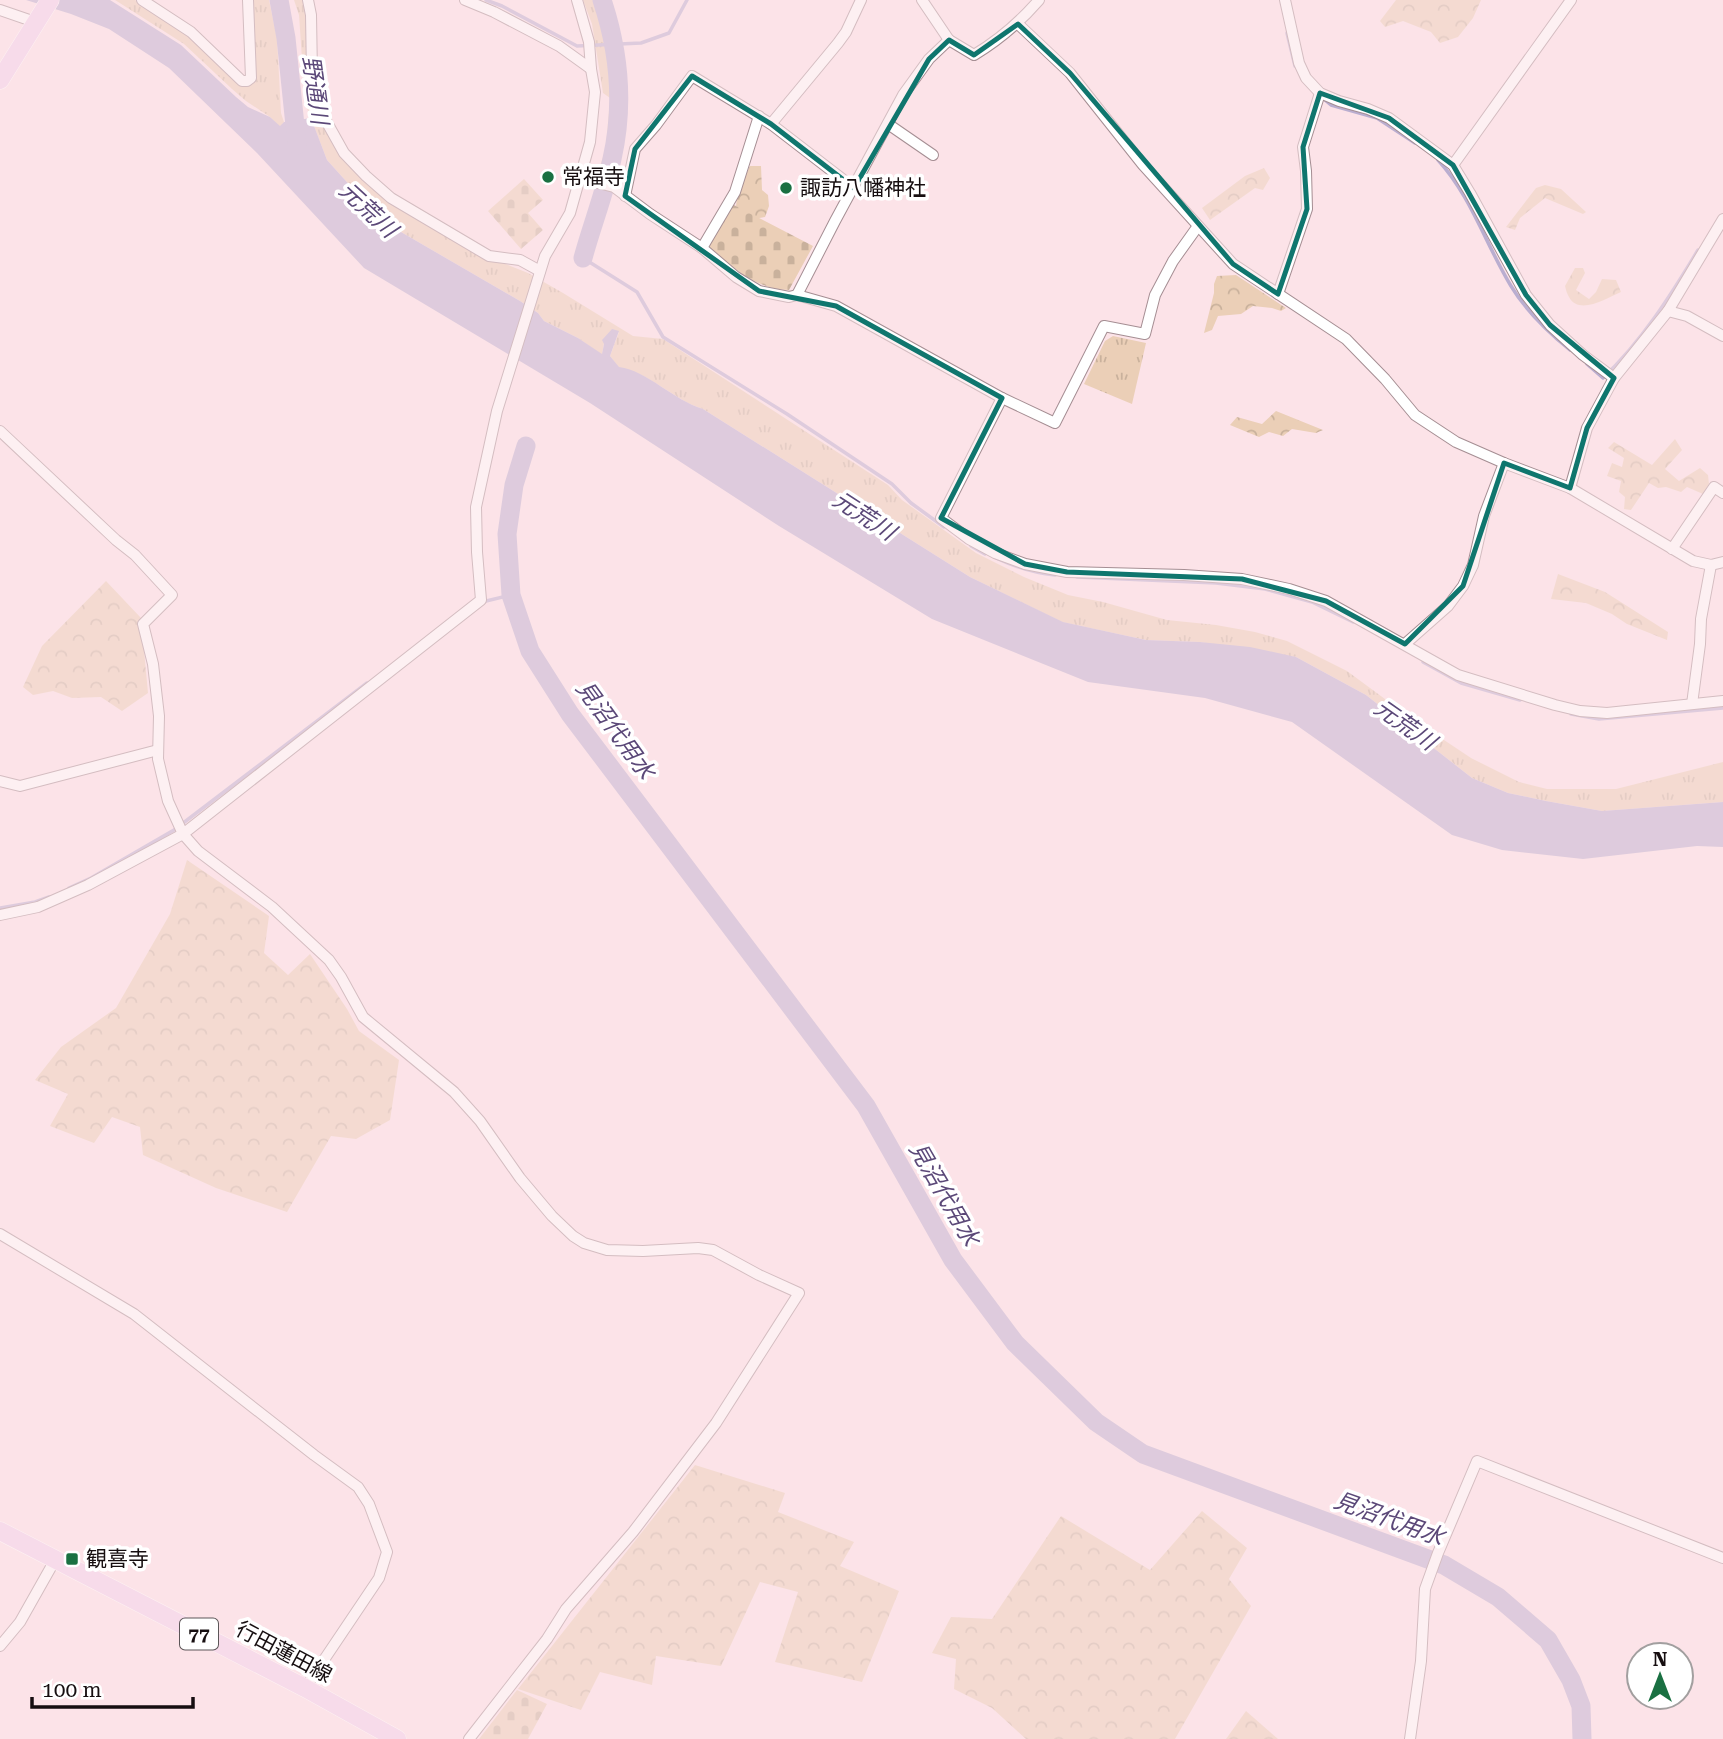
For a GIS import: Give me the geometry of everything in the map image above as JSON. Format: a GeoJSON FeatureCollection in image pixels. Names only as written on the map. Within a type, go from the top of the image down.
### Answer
{"type":"FeatureCollection","features":[{"type":"Feature","properties":{"kind":"main road"},"geometry":{"type":"LineString","coordinates":[[0,80],[51,0]]}},
{"type":"Feature","properties":{"kind":"main road","name":"行田蓮田線"},"geometry":{"type":"LineString","coordinates":[[0,1531],[305,1688],[397,1739]]}},
{"type":"Feature","properties":{"kind":"street"},"geometry":{"type":"LineString","coordinates":[[142,0],[191,32],[242,81],[251,78],[248,0]]}},
{"type":"Feature","properties":{"kind":"street"},"geometry":{"type":"LineString","coordinates":[[308,0],[311,15],[312,74],[320,110],[344,153],[391,198],[489,256],[520,260],[539,274]]}},
{"type":"Feature","properties":{"kind":"street"},"geometry":{"type":"LineString","coordinates":[[465,0],[559,46],[591,69]]}},
{"type":"Feature","properties":{"kind":"street"},"geometry":{"type":"LineString","coordinates":[[0,915],[38,907],[88,885],[183,834],[481,600],[477,507],[497,411],[539,274],[551,244],[570,213],[590,142],[595,92],[589,42],[577,0]]}},
{"type":"Feature","properties":{"kind":"street"},"geometry":{"type":"LineString","coordinates":[[771,124],[838,43],[862,0]]}},
{"type":"Feature","properties":{"kind":"street"},"geometry":{"type":"LineString","coordinates":[[922,0],[949,40],[974,55],[1018,24],[1039,0]]}},
{"type":"Feature","properties":{"kind":"street"},"geometry":{"type":"LineString","coordinates":[[1285,0],[1299,63],[1306,78],[1320,93],[1389,118],[1453,165],[1471,193],[1525,295],[1550,325],[1614,378]]}},
{"type":"Feature","properties":{"kind":"street"},"geometry":{"type":"LineString","coordinates":[[1453,165],[1571,0]]}},
{"type":"Feature","properties":{"kind":"street"},"geometry":{"type":"LineString","coordinates":[[0,10],[36,21]]}},
{"type":"Feature","properties":{"kind":"street"},"geometry":{"type":"LineString","coordinates":[[1018,24],[1070,73],[1143,165],[1233,264],[1346,339],[1415,415],[1456,442],[1570,488],[1693,561],[1711,565],[1723,562]]}},
{"type":"Feature","properties":{"kind":"street"},"geometry":{"type":"LineString","coordinates":[[797,295],[904,95],[929,59],[949,40]]}},
{"type":"Feature","properties":{"kind":"street"},"geometry":{"type":"LineString","coordinates":[[625,196],[635,149],[692,76],[771,124],[854,188]]}},
{"type":"Feature","properties":{"kind":"street"},"geometry":{"type":"LineString","coordinates":[[1278,294],[1307,209],[1303,147],[1320,93]]}},
{"type":"Feature","properties":{"kind":"street"},"geometry":{"type":"LineString","coordinates":[[702,248],[735,192],[759,116]]}},
{"type":"Feature","properties":{"kind":"street"},"geometry":{"type":"LineString","coordinates":[[888,124],[933,155]]}},
{"type":"Feature","properties":{"kind":"street"},"geometry":{"type":"LineString","coordinates":[[579,178],[614,187],[759,291],[789,297],[797,295],[836,306],[1002,398],[1055,423],[1104,326],[1145,334],[1154,295],[1172,261],[1198,226]]}},
{"type":"Feature","properties":{"kind":"street"},"geometry":{"type":"LineString","coordinates":[[1570,488],[1587,428],[1614,378],[1668,310],[1723,219]]}},
{"type":"Feature","properties":{"kind":"street"},"geometry":{"type":"LineString","coordinates":[[1668,310],[1687,316],[1723,336]]}},
{"type":"Feature","properties":{"kind":"street"},"geometry":{"type":"LineString","coordinates":[[1002,398],[941,518],[969,539],[995,553],[1025,564],[1067,572],[1242,579],[1289,589],[1326,601],[1458,675],[1580,711],[1607,713],[1723,701]]}},
{"type":"Feature","properties":{"kind":"street"},"geometry":{"type":"LineString","coordinates":[[0,431],[135,555],[172,595],[143,624],[153,664],[159,716],[158,759],[168,801],[183,834],[198,851],[272,907],[329,960],[363,1017],[454,1092],[480,1121],[520,1178],[573,1236],[584,1243],[607,1250],[713,1250],[799,1293],[716,1423],[633,1532],[566,1609],[547,1639],[469,1739]]}},
{"type":"Feature","properties":{"kind":"street"},"geometry":{"type":"LineString","coordinates":[[1405,644],[1448,606],[1463,586],[1473,565],[1484,516],[1504,463]]}},
{"type":"Feature","properties":{"kind":"street"},"geometry":{"type":"LineString","coordinates":[[1672,549],[1714,487],[1723,494]]}},
{"type":"Feature","properties":{"kind":"street"},"geometry":{"type":"LineString","coordinates":[[1692,704],[1701,619],[1711,565]]}},
{"type":"Feature","properties":{"kind":"street"},"geometry":{"type":"LineString","coordinates":[[0,781],[20,786],[158,750]]}},
{"type":"Feature","properties":{"kind":"street"},"geometry":{"type":"LineString","coordinates":[[0,1234],[134,1314],[359,1487],[369,1504],[387,1552],[379,1578],[305,1688]]}},
{"type":"Feature","properties":{"kind":"street"},"geometry":{"type":"LineString","coordinates":[[1410,1739],[1421,1661],[1425,1589],[1477,1461],[1723,1559]]}},
{"type":"Feature","properties":{"kind":"street"},"geometry":{"type":"LineString","coordinates":[[0,1646],[20,1622],[55,1560]]}},
{"type":"Feature","properties":{"kind":"highlighted area"},"geometry":{"type":"Polygon","coordinates":[[[1018,24],[1070,73],[1233,264],[1278,294],[1307,209],[1303,147],[1320,93],[1389,118],[1453,165],[1526,295],[1550,325],[1614,378],[1587,428],[1570,488],[1504,463],[1463,586],[1405,644],[1326,601],[1242,579],[1067,572],[1025,564],[941,518],[1002,398],[836,306],[759,291],[625,196],[635,149],[692,76],[771,124],[854,188],[929,59],[949,40],[974,55],[1018,24]]]}},
{"type":"Feature","properties":{"kind":"green space"},"geometry":{"type":"Polygon","coordinates":[[[115,0],[135,0],[186,32],[249,82],[251,0],[269,0],[277,38],[281,113],[284,122],[280,127],[232,89],[184,44],[115,0]]]}},
{"type":"Feature","properties":{"kind":"green space"},"geometry":{"type":"Polygon","coordinates":[[[294,0],[304,0],[308,15],[315,109],[387,199],[490,260],[528,273],[633,336],[663,339],[888,485],[902,500],[976,553],[1068,595],[1167,620],[1216,625],[1287,641],[1347,671],[1471,758],[1519,782],[1547,789],[1616,789],[1723,762],[1723,802],[1602,811],[1508,793],[1472,778],[1366,695],[1296,657],[1200,642],[1146,640],[1062,622],[970,577],[703,409],[640,374],[619,368],[610,356],[619,332],[604,343],[602,355],[578,338],[544,321],[538,313],[520,301],[382,221],[327,160],[305,103],[299,15],[294,0]]]}},
{"type":"Feature","properties":{"kind":"green space"},"geometry":{"type":"Polygon","coordinates":[[[583,0],[595,0],[607,36],[612,68],[613,124],[602,178],[597,176],[606,147],[610,98],[603,93],[592,24],[583,0]]]}},
{"type":"Feature","properties":{"kind":"green space"},"geometry":{"type":"Polygon","coordinates":[[[1396,0],[1481,0],[1473,18],[1458,37],[1440,43],[1431,32],[1403,21],[1385,27],[1380,21],[1396,0]]]}},
{"type":"Feature","properties":{"kind":"green space"},"geometry":{"type":"Polygon","coordinates":[[[750,166],[761,166],[762,190],[768,195],[769,206],[765,217],[753,219],[736,206],[738,190],[750,166]]]}},
{"type":"Feature","properties":{"kind":"green space"},"geometry":{"type":"Polygon","coordinates":[[[1264,168],[1270,178],[1263,190],[1255,188],[1210,220],[1202,208],[1245,176],[1264,168]]]}},
{"type":"Feature","properties":{"kind":"green space"},"geometry":{"type":"Polygon","coordinates":[[[524,179],[543,200],[528,213],[543,230],[521,249],[488,211],[524,179]]]}},
{"type":"Feature","properties":{"kind":"green space"},"geometry":{"type":"Polygon","coordinates":[[[1545,185],[1561,189],[1586,212],[1583,214],[1545,198],[1520,218],[1515,230],[1506,227],[1536,188],[1545,185]]]}},
{"type":"Feature","properties":{"kind":"green space"},"geometry":{"type":"Polygon","coordinates":[[[732,204],[813,246],[789,290],[756,282],[709,248],[709,243],[732,204]]]}},
{"type":"Feature","properties":{"kind":"green space"},"geometry":{"type":"Polygon","coordinates":[[[1575,268],[1583,268],[1585,273],[1576,290],[1589,299],[1602,279],[1616,280],[1621,292],[1594,304],[1579,305],[1568,296],[1565,286],[1575,268]]]}},
{"type":"Feature","properties":{"kind":"green space"},"geometry":{"type":"Polygon","coordinates":[[[1236,275],[1286,308],[1281,311],[1253,306],[1241,314],[1218,316],[1212,330],[1204,333],[1217,276],[1236,275]]]}},
{"type":"Feature","properties":{"kind":"green space"},"geometry":{"type":"Polygon","coordinates":[[[1113,336],[1146,343],[1132,404],[1084,384],[1105,341],[1113,336]]]}},
{"type":"Feature","properties":{"kind":"green space"},"geometry":{"type":"Polygon","coordinates":[[[1276,411],[1323,430],[1316,433],[1292,429],[1283,436],[1269,432],[1259,437],[1230,425],[1237,417],[1262,424],[1276,411]]]}},
{"type":"Feature","properties":{"kind":"green space"},"geometry":{"type":"Polygon","coordinates":[[[1675,439],[1682,450],[1665,469],[1679,481],[1700,468],[1708,475],[1709,484],[1703,494],[1687,487],[1681,492],[1666,487],[1658,488],[1649,483],[1631,510],[1624,509],[1625,497],[1619,492],[1621,481],[1607,476],[1612,463],[1622,467],[1624,458],[1608,448],[1614,442],[1652,465],[1675,439]]]}},
{"type":"Feature","properties":{"kind":"green space"},"geometry":{"type":"Polygon","coordinates":[[[1558,574],[1605,592],[1668,632],[1667,640],[1586,603],[1551,599],[1558,574]]]}},
{"type":"Feature","properties":{"kind":"green space"},"geometry":{"type":"Polygon","coordinates":[[[106,581],[141,618],[148,693],[122,711],[101,697],[72,698],[53,691],[33,695],[23,687],[42,646],[106,581]]]}},
{"type":"Feature","properties":{"kind":"green space"},"geometry":{"type":"Polygon","coordinates":[[[187,860],[269,916],[264,953],[288,975],[310,954],[359,1031],[399,1060],[390,1120],[356,1139],[331,1136],[287,1212],[216,1188],[143,1155],[140,1127],[112,1117],[94,1143],[50,1126],[68,1094],[35,1080],[61,1047],[116,1008],[170,914],[187,860]]]}},
{"type":"Feature","properties":{"kind":"green space"},"geometry":{"type":"Polygon","coordinates":[[[695,1465],[785,1493],[778,1512],[854,1542],[840,1566],[899,1591],[862,1682],[775,1662],[798,1592],[760,1582],[721,1666],[656,1656],[652,1685],[600,1672],[581,1710],[518,1689],[695,1465]]]}},
{"type":"Feature","properties":{"kind":"green space"},"geometry":{"type":"Polygon","coordinates":[[[1202,1511],[1247,1548],[1229,1579],[1251,1606],[1175,1739],[1026,1739],[992,1708],[954,1689],[956,1659],[932,1653],[951,1617],[992,1619],[1061,1516],[1150,1570],[1202,1511]]]}},
{"type":"Feature","properties":{"kind":"green space"},"geometry":{"type":"Polygon","coordinates":[[[517,1690],[547,1704],[528,1739],[479,1739],[517,1690]]]}},
{"type":"Feature","properties":{"kind":"green space"},"geometry":{"type":"Polygon","coordinates":[[[1246,1711],[1278,1739],[1226,1739],[1246,1711]]]}},
{"type":"Feature","properties":{"kind":"water","name":"元荒川"},"geometry":{"type":"Polygon","coordinates":[[[26,0],[110,0],[181,45],[248,107],[270,117],[280,126],[284,122],[311,118],[327,160],[382,221],[520,301],[538,313],[544,321],[602,354],[602,340],[612,329],[619,331],[610,356],[619,367],[640,374],[703,409],[970,577],[1063,622],[1146,640],[1250,647],[1296,657],[1366,695],[1472,778],[1508,793],[1602,811],[1723,802],[1723,847],[1697,846],[1583,859],[1502,850],[1452,835],[1292,722],[1205,698],[1088,682],[932,619],[779,526],[590,403],[364,268],[257,153],[169,68],[109,29],[26,0]]]}},
{"type":"Feature","properties":{"kind":"waterway","name":"野通川"},"geometry":{"type":"LineString","coordinates":[[279,0],[286,38],[297,145]]}},
{"type":"Feature","properties":{"kind":"waterway"},"geometry":{"type":"LineString","coordinates":[[486,0],[577,46],[641,43],[669,33],[687,0]]}},
{"type":"Feature","properties":{"kind":"waterway","name":"見沼代用水"},"geometry":{"type":"LineString","coordinates":[[583,258],[609,171],[618,119],[616,59],[602,0]]}},
{"type":"Feature","properties":{"kind":"waterway"},"geometry":{"type":"LineString","coordinates":[[1287,33],[1295,66]]}},
{"type":"Feature","properties":{"kind":"waterway"},"geometry":{"type":"LineString","coordinates":[[1325,100],[1331,105],[1377,118],[1415,143]]}},
{"type":"Feature","properties":{"kind":"waterway"},"geometry":{"type":"LineString","coordinates":[[1438,160],[1460,189],[1523,304],[1570,350]]}},
{"type":"Feature","properties":{"kind":"waterway"},"geometry":{"type":"LineString","coordinates":[[1587,364],[1603,378],[1617,364],[1655,317],[1698,250]]}},
{"type":"Feature","properties":{"kind":"waterway"},"geometry":{"type":"LineString","coordinates":[[583,258],[637,292],[663,337],[787,414],[892,484],[911,503],[944,527]]}},
{"type":"Feature","properties":{"kind":"waterway","name":"見沼代用水"},"geometry":{"type":"LineString","coordinates":[[526,446],[514,485],[507,534],[511,595],[530,651],[570,714],[866,1106]]}},
{"type":"Feature","properties":{"kind":"waterway","name":"見沼代用水"},"geometry":{"type":"LineString","coordinates":[[526,446],[514,485],[507,534],[511,595],[530,651],[570,714],[866,1106],[953,1260],[1015,1343],[1096,1422],[1143,1454],[1444,1565],[1498,1597],[1548,1640],[1571,1680],[1581,1706],[1582,1739]]}},
{"type":"Feature","properties":{"kind":"waterway"},"geometry":{"type":"LineString","coordinates":[[971,546],[985,554]]}},
{"type":"Feature","properties":{"kind":"waterway"},"geometry":{"type":"LineString","coordinates":[[996,558],[1025,569],[1055,575]]}},
{"type":"Feature","properties":{"kind":"waterway"},"geometry":{"type":"LineString","coordinates":[[1077,577],[1216,583],[1265,589],[1312,602],[1353,622]]}},
{"type":"Feature","properties":{"kind":"waterway"},"geometry":{"type":"LineString","coordinates":[[482,602],[511,595]]}},
{"type":"Feature","properties":{"kind":"waterway"},"geometry":{"type":"LineString","coordinates":[[1423,662],[1461,683],[1520,700]]}},
{"type":"Feature","properties":{"kind":"waterway"},"geometry":{"type":"LineString","coordinates":[[69,888],[174,830],[367,683]]}},
{"type":"Feature","properties":{"kind":"waterway"},"geometry":{"type":"LineString","coordinates":[[1571,714],[1599,719],[1723,708]]}},
{"type":"Feature","properties":{"kind":"waterway"},"geometry":{"type":"LineString","coordinates":[[0,908],[49,897]]}},
{"type":"Feature","properties":{"kind":"place","name":"常福寺"},"geometry":{"type":"Point","coordinates":[548,177]}},
{"type":"Feature","properties":{"kind":"place","name":"諏訪八幡神社"},"geometry":{"type":"Point","coordinates":[786,188]}},
{"type":"Feature","properties":{"kind":"place","name":"観喜寺"},"geometry":{"type":"Point","coordinates":[72,1559]}}]}
